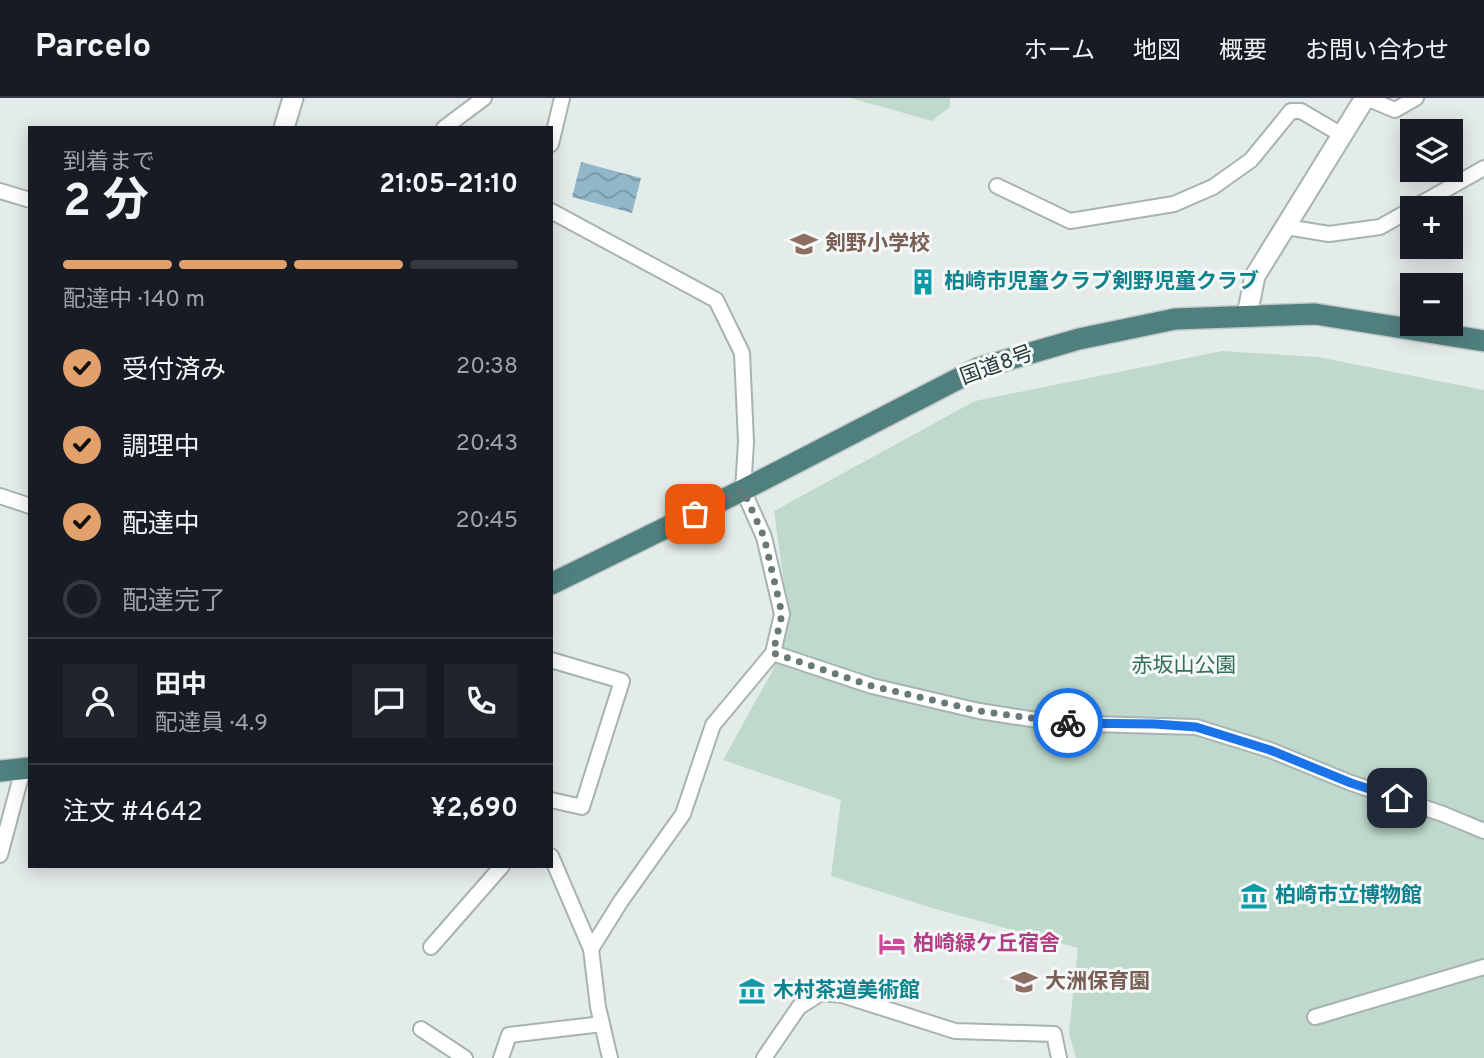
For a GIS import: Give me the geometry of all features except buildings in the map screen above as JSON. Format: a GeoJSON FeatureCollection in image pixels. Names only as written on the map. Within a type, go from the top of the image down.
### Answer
{"type":"FeatureCollection","features":[{"type":"Feature","properties":{"kind":"highway","name":"国道8号"},"geometry":{"type":"LineString","coordinates":[[553,583],[743,490],[979,368],[1079,339],[1175,319],[1315,314],[1484,341]]}},
{"type":"Feature","properties":{"kind":"highway"},"geometry":{"type":"LineString","coordinates":[[0,771],[26,769]]}},
{"type":"Feature","properties":{"kind":"street"},"geometry":{"type":"LineString","coordinates":[[285,126],[293,98]]}},
{"type":"Feature","properties":{"kind":"street"},"geometry":{"type":"LineString","coordinates":[[447,126],[484,98]]}},
{"type":"Feature","properties":{"kind":"street"},"geometry":{"type":"LineString","coordinates":[[553,136],[562,98]]}},
{"type":"Feature","properties":{"kind":"street"},"geometry":{"type":"LineString","coordinates":[[1247,315],[1255,276],[1365,98],[1395,110],[1416,98]]}},
{"type":"Feature","properties":{"kind":"street"},"geometry":{"type":"LineString","coordinates":[[997,186],[1070,222],[1174,204],[1213,187],[1251,160],[1291,111],[1301,111],[1342,135]]}},
{"type":"Feature","properties":{"kind":"street"},"geometry":{"type":"LineString","coordinates":[[1434,196],[1484,168]]}},
{"type":"Feature","properties":{"kind":"street"},"geometry":{"type":"LineString","coordinates":[[0,191],[28,199]]}},
{"type":"Feature","properties":{"kind":"street"},"geometry":{"type":"LineString","coordinates":[[553,212],[716,300],[741,353],[746,442],[743,490],[764,537],[782,614],[773,653],[713,725],[683,814],[591,948]]}},
{"type":"Feature","properties":{"kind":"street"},"geometry":{"type":"LineString","coordinates":[[1286,227],[1329,234],[1380,226],[1400,215]]}},
{"type":"Feature","properties":{"kind":"street"},"geometry":{"type":"LineString","coordinates":[[0,496],[28,505]]}},
{"type":"Feature","properties":{"kind":"street"},"geometry":{"type":"LineString","coordinates":[[773,653],[872,686],[979,711],[1056,723],[1196,727],[1270,750],[1351,783],[1484,831]]}},
{"type":"Feature","properties":{"kind":"street"},"geometry":{"type":"LineString","coordinates":[[553,661],[622,681],[582,807],[553,800]]}},
{"type":"Feature","properties":{"kind":"street"},"geometry":{"type":"LineString","coordinates":[[0,855],[26,769]]}},
{"type":"Feature","properties":{"kind":"street"},"geometry":{"type":"LineString","coordinates":[[553,861],[591,948],[610,1058]]}},
{"type":"Feature","properties":{"kind":"street"},"geometry":{"type":"LineString","coordinates":[[431,947],[500,868]]}},
{"type":"Feature","properties":{"kind":"street"},"geometry":{"type":"LineString","coordinates":[[1315,1017],[1484,967]]}},
{"type":"Feature","properties":{"kind":"street"},"geometry":{"type":"LineString","coordinates":[[764,1058],[799,1007],[821,993],[842,995],[955,1031],[1054,1034],[1059,1058]]}},
{"type":"Feature","properties":{"kind":"street"},"geometry":{"type":"LineString","coordinates":[[501,1058],[509,1035],[602,1024]]}},
{"type":"Feature","properties":{"kind":"street"},"geometry":{"type":"LineString","coordinates":[[421,1029],[465,1058]]}},
{"type":"Feature","properties":{"kind":"green space"},"geometry":{"type":"Polygon","coordinates":[[[851,98],[950,98],[950,107],[932,121],[851,98]]]}},
{"type":"Feature","properties":{"kind":"green space","name":"赤坂山公園"},"geometry":{"type":"Polygon","coordinates":[[[1222,351],[1318,357],[1484,390],[1484,1058],[1076,1058],[1069,1033],[1078,948],[932,908],[831,876],[841,800],[723,760],[774,668],[788,613],[774,511],[975,401],[1222,351]]]}},
{"type":"Feature","properties":{"kind":"water"},"geometry":{"type":"Polygon","coordinates":[[[581,162],[641,178],[632,213],[572,197],[581,162]]]}},
{"type":"Feature","properties":{"kind":"way so far"},"geometry":{"type":"LineString","coordinates":[[695,514],[743,490],[764,537],[782,614],[773,653],[872,686],[979,711],[1068,723]]}},
{"type":"Feature","properties":{"kind":"place","name":"剣野小学校"},"geometry":{"type":"Point","coordinates":[804,244]}},
{"type":"Feature","properties":{"kind":"place","name":"柏崎市児童クラブ剣野児童クラブ"},"geometry":{"type":"Point","coordinates":[923,282]}},
{"type":"Feature","properties":{"kind":"place","name":"柏崎市立博物館"},"geometry":{"type":"Point","coordinates":[1254,896]}},
{"type":"Feature","properties":{"kind":"place","name":"柏崎緑ケ丘宿舎"},"geometry":{"type":"Point","coordinates":[892,944]}},
{"type":"Feature","properties":{"kind":"place","name":"大洲保育園"},"geometry":{"type":"Point","coordinates":[1024,982]}},
{"type":"Feature","properties":{"kind":"place","name":"木村茶道美術館"},"geometry":{"type":"Point","coordinates":[752,991]}},
{"type":"Feature","properties":{"kind":"route"},"geometry":{"type":"LineString","coordinates":[[1068,723],[1196,727],[1270,750],[1351,783],[1397,798]]}}]}
